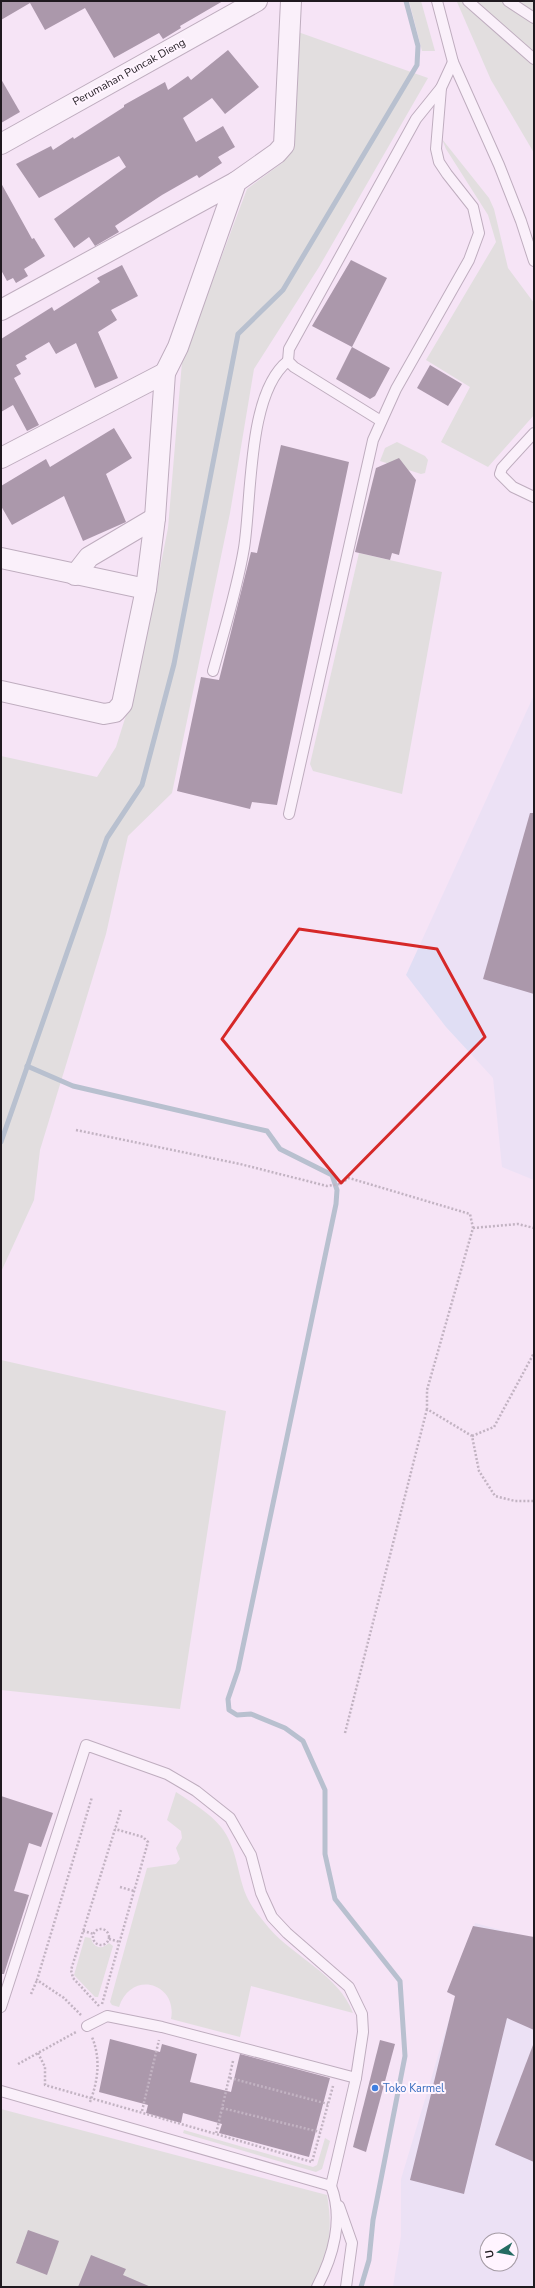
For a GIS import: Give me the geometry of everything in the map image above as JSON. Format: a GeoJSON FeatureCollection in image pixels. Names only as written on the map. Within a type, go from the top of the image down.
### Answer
{"type":"FeatureCollection","features":[{"type":"Feature","properties":{"kind":"street","name":"Perumahan Puncak Dieng"},"geometry":{"type":"LineString","coordinates":[[1,144],[257,1]]}},
{"type":"Feature","properties":{"kind":"street"},"geometry":{"type":"LineString","coordinates":[[1,310],[236,182],[277,154],[284,145],[291,1]]}},
{"type":"Feature","properties":{"kind":"street"},"geometry":{"type":"LineString","coordinates":[[1,691],[104,714],[115,712],[122,704],[146,589],[155,518],[165,373],[178,347],[236,182]]}},
{"type":"Feature","properties":{"kind":"street"},"geometry":{"type":"LineString","coordinates":[[1,458],[165,373]]}},
{"type":"Feature","properties":{"kind":"street"},"geometry":{"type":"LineString","coordinates":[[75,575],[89,557],[155,518]]}},
{"type":"Feature","properties":{"kind":"street"},"geometry":{"type":"LineString","coordinates":[[1,558],[146,589]]}},
{"type":"Feature","properties":{"kind":"lane"},"geometry":{"type":"LineString","coordinates":[[437,1],[453,62],[499,165],[521,221],[534,261]]}},
{"type":"Feature","properties":{"kind":"lane"},"geometry":{"type":"LineString","coordinates":[[468,1],[534,59]]}},
{"type":"Feature","properties":{"kind":"lane"},"geometry":{"type":"LineString","coordinates":[[508,1],[534,18]]}},
{"type":"Feature","properties":{"kind":"lane"},"geometry":{"type":"LineString","coordinates":[[213,672],[244,548],[260,415],[267,389],[275,373],[288,361],[289,349],[293,340],[412,126],[441,88],[453,62]]}},
{"type":"Feature","properties":{"kind":"lane"},"geometry":{"type":"LineString","coordinates":[[289,814],[373,440],[396,389],[469,260],[478,233],[473,207],[439,162],[436,149],[441,88]]}},
{"type":"Feature","properties":{"kind":"lane"},"geometry":{"type":"LineString","coordinates":[[288,361],[294,367],[381,421]]}},
{"type":"Feature","properties":{"kind":"lane"},"geometry":{"type":"LineString","coordinates":[[534,433],[502,468],[500,474],[513,487],[534,498]]}},
{"type":"Feature","properties":{"kind":"lane"},"geometry":{"type":"LineString","coordinates":[[1,2007],[86,1745],[167,1774],[196,1791],[230,1818],[251,1855],[261,1893],[272,1917],[287,1933],[349,1987],[362,2014],[363,2032],[356,2078],[331,2186],[352,2243],[346,2287]]}},
{"type":"Feature","properties":{"kind":"lane"},"geometry":{"type":"LineString","coordinates":[[87,2026],[107,2016],[162,2027],[356,2078]]}},
{"type":"Feature","properties":{"kind":"lane"},"geometry":{"type":"LineString","coordinates":[[1,2091],[331,2186]]}},
{"type":"Feature","properties":{"kind":"lane"},"geometry":{"type":"LineString","coordinates":[[317,2287],[329,2265],[336,2218],[336,2198]]}},
{"type":"Feature","properties":{"kind":"path"},"geometry":{"type":"LineString","coordinates":[[76,1130],[240,1164],[327,1186],[340,1184],[349,1178],[470,1214],[473,1228],[427,1390],[427,1409],[345,1733]]}},
{"type":"Feature","properties":{"kind":"path"},"geometry":{"type":"LineString","coordinates":[[473,1228],[518,1224],[534,1228]]}},
{"type":"Feature","properties":{"kind":"path"},"geometry":{"type":"LineString","coordinates":[[472,1436],[494,1428],[534,1352]]}},
{"type":"Feature","properties":{"kind":"path"},"geometry":{"type":"LineString","coordinates":[[427,1409],[472,1436],[479,1471],[495,1496],[515,1501],[534,1501]]}},
{"type":"Feature","properties":{"kind":"path"},"geometry":{"type":"LineString","coordinates":[[31,1994],[37,1980],[92,1797]]}},
{"type":"Feature","properties":{"kind":"path"},"geometry":{"type":"LineString","coordinates":[[115,1829],[143,1837],[148,1842],[101,2008],[73,1978],[71,1970],[83,1931],[115,1829],[121,1810]]}},
{"type":"Feature","properties":{"kind":"path"},"geometry":{"type":"LineString","coordinates":[[120,1887],[134,1891]]}},
{"type":"Feature","properties":{"kind":"path"},"geometry":{"type":"LineString","coordinates":[[94,1934],[97,1930],[104,1929],[108,1932],[109,1939]]}},
{"type":"Feature","properties":{"kind":"path"},"geometry":{"type":"LineString","coordinates":[[83,1931],[94,1934]]}},
{"type":"Feature","properties":{"kind":"path"},"geometry":{"type":"LineString","coordinates":[[94,1934],[95,1941],[99,1944],[104,1944],[109,1939]]}},
{"type":"Feature","properties":{"kind":"path"},"geometry":{"type":"LineString","coordinates":[[109,1939],[120,1942]]}},
{"type":"Feature","properties":{"kind":"path"},"geometry":{"type":"LineString","coordinates":[[37,1980],[54,1990],[74,2006],[87,2026],[98,2057],[97,2078],[92,2097],[85,2114]]}},
{"type":"Feature","properties":{"kind":"path"},"geometry":{"type":"LineString","coordinates":[[142,2111],[162,2027]]}},
{"type":"Feature","properties":{"kind":"path"},"geometry":{"type":"LineString","coordinates":[[18,2064],[76,2032]]}},
{"type":"Feature","properties":{"kind":"path"},"geometry":{"type":"LineString","coordinates":[[38,2053],[45,2067],[45,2085],[142,2111],[144,2114],[312,2162],[336,2073]]}},
{"type":"Feature","properties":{"kind":"path"},"geometry":{"type":"LineString","coordinates":[[216,2134],[234,2061]]}},
{"type":"Feature","properties":{"kind":"path"},"geometry":{"type":"LineString","coordinates":[[230,2078],[328,2104]]}},
{"type":"Feature","properties":{"kind":"path"},"geometry":{"type":"LineString","coordinates":[[222,2108],[320,2132]]}},
{"type":"Feature","properties":{"kind":"highlighted area"},"geometry":{"type":"Polygon","coordinates":[[[299,929],[437,949],[485,1037],[341,1183],[222,1039],[299,929]]]}},
{"type":"Feature","properties":{"kind":"shaded area"},"geometry":{"type":"Polygon","coordinates":[[[534,695],[534,1180],[502,1167],[493,1078],[446,1027],[406,975],[534,695]]]}},
{"type":"Feature","properties":{"kind":"shaded area"},"geometry":{"type":"Polygon","coordinates":[[[475,1923],[534,1939],[534,2287],[393,2287],[401,2236],[401,2179],[453,2006],[475,1923]]]}},
{"type":"Feature","properties":{"kind":"green space"},"geometry":{"type":"Polygon","coordinates":[[[409,1],[421,1],[435,51],[422,51],[409,1]]]}},
{"type":"Feature","properties":{"kind":"green space"},"geometry":{"type":"Polygon","coordinates":[[[534,1],[534,153],[491,80],[457,2],[534,1]]]}},
{"type":"Feature","properties":{"kind":"green space"},"geometry":{"type":"Polygon","coordinates":[[[298,32],[428,78],[319,267],[254,369],[230,513],[172,793],[128,836],[106,934],[40,1150],[34,1200],[1,1272],[1,756],[97,777],[116,747],[139,674],[168,528],[182,362],[247,189],[282,163],[291,148],[298,32]]]}},
{"type":"Feature","properties":{"kind":"green space"},"geometry":{"type":"Polygon","coordinates":[[[442,139],[489,198],[494,209],[508,268],[534,303],[534,415],[488,467],[441,442],[470,387],[426,360],[496,242],[488,215],[446,149],[442,139]]]}},
{"type":"Feature","properties":{"kind":"green space"},"geometry":{"type":"Polygon","coordinates":[[[397,442],[425,456],[428,460],[425,473],[421,474],[380,461],[385,448],[397,442]]]}},
{"type":"Feature","properties":{"kind":"green space"},"geometry":{"type":"Polygon","coordinates":[[[359,553],[442,572],[402,794],[313,771],[310,764],[359,553]]]}},
{"type":"Feature","properties":{"kind":"green space"},"geometry":{"type":"Polygon","coordinates":[[[1,1360],[226,1411],[180,1709],[1,1690],[1,1360]]]}},
{"type":"Feature","properties":{"kind":"green space"},"geometry":{"type":"Polygon","coordinates":[[[176,1792],[206,1812],[217,1822],[226,1835],[234,1852],[243,1887],[253,1908],[280,1939],[327,1977],[338,1988],[353,2013],[251,1986],[240,2037],[171,2019],[171,2007],[168,1997],[161,1989],[152,1985],[143,1985],[133,1988],[125,1995],[119,2007],[112,2005],[110,2002],[147,1868],[176,1864],[180,1859],[176,1848],[182,1838],[181,1831],[167,1820],[176,1792]]]}},
{"type":"Feature","properties":{"kind":"green space"},"geometry":{"type":"Polygon","coordinates":[[[85,1937],[91,1938],[94,1944],[98,1947],[104,1947],[109,1943],[113,1946],[98,1997],[95,1997],[74,1975],[85,1937]]]}},
{"type":"Feature","properties":{"kind":"green space"},"geometry":{"type":"Polygon","coordinates":[[[1,2109],[327,2195],[330,2231],[326,2255],[317,2277],[311,2287],[1,2287],[1,2109]]]}},
{"type":"Feature","properties":{"kind":"green space"},"geometry":{"type":"Polygon","coordinates":[[[184,2130],[313,2167],[317,2165],[325,2138],[330,2141],[322,2169],[316,2172],[186,2134],[183,2133],[184,2130]]]}},
{"type":"Feature","properties":{"kind":"building"},"geometry":{"type":"Polygon","coordinates":[[[1,1],[223,1],[180,26],[181,28],[163,39],[159,33],[114,58],[85,8],[45,30],[30,3],[1,20],[1,1]]]}},
{"type":"Feature","properties":{"kind":"building"},"geometry":{"type":"Polygon","coordinates":[[[228,50],[259,87],[225,114],[212,98],[183,118],[196,142],[223,126],[235,147],[218,157],[222,163],[199,178],[197,175],[162,195],[115,226],[119,232],[95,246],[89,237],[74,248],[54,219],[126,167],[119,156],[39,198],[16,164],[51,146],[53,150],[73,137],[74,139],[124,107],[124,105],[165,82],[168,90],[188,76],[191,80],[228,50]]]}},
{"type":"Feature","properties":{"kind":"building"},"geometry":{"type":"Polygon","coordinates":[[[1,79],[20,112],[1,123],[1,79]]]}},
{"type":"Feature","properties":{"kind":"building"},"geometry":{"type":"Polygon","coordinates":[[[1,183],[32,239],[34,238],[45,256],[24,269],[28,276],[16,283],[13,278],[7,281],[1,270],[1,183]]]}},
{"type":"Feature","properties":{"kind":"building"},"geometry":{"type":"Polygon","coordinates":[[[351,260],[387,278],[352,347],[312,326],[351,260]]]}},
{"type":"Feature","properties":{"kind":"building"},"geometry":{"type":"Polygon","coordinates":[[[122,265],[138,296],[111,310],[117,320],[98,332],[118,378],[95,388],[76,343],[56,354],[49,342],[25,356],[27,359],[16,365],[21,374],[14,378],[39,425],[27,431],[13,405],[1,412],[1,339],[52,307],[54,311],[100,282],[97,278],[122,265]]]}},
{"type":"Feature","properties":{"kind":"building"},"geometry":{"type":"Polygon","coordinates":[[[352,347],[390,368],[375,396],[370,399],[336,379],[352,347]]]}},
{"type":"Feature","properties":{"kind":"building"},"geometry":{"type":"Polygon","coordinates":[[[430,365],[462,384],[448,406],[417,388],[430,365]]]}},
{"type":"Feature","properties":{"kind":"building"},"geometry":{"type":"Polygon","coordinates":[[[114,428],[132,458],[106,474],[126,522],[83,541],[64,496],[12,525],[1,506],[1,486],[46,459],[50,467],[114,428]]]}},
{"type":"Feature","properties":{"kind":"building"},"geometry":{"type":"Polygon","coordinates":[[[281,445],[349,462],[277,805],[252,802],[250,809],[177,791],[201,677],[219,680],[251,552],[257,553],[281,445]]]}},
{"type":"Feature","properties":{"kind":"building"},"geometry":{"type":"Polygon","coordinates":[[[399,458],[416,480],[399,555],[392,553],[390,560],[355,552],[376,468],[399,458]]]}},
{"type":"Feature","properties":{"kind":"building"},"geometry":{"type":"Polygon","coordinates":[[[530,813],[534,813],[534,994],[483,979],[530,813]]]}},
{"type":"Feature","properties":{"kind":"building"},"geometry":{"type":"Polygon","coordinates":[[[1,1796],[53,1813],[41,1847],[29,1843],[14,1891],[29,1895],[4,1974],[1,1974],[1,1796]]]}},
{"type":"Feature","properties":{"kind":"building"},"geometry":{"type":"Polygon","coordinates":[[[473,1926],[534,1937],[534,2030],[507,2018],[464,2194],[410,2180],[455,1996],[447,1992],[473,1926]]]}},
{"type":"Feature","properties":{"kind":"building"},"geometry":{"type":"Polygon","coordinates":[[[110,2039],[160,2052],[162,2044],[197,2054],[190,2082],[231,2092],[240,2054],[330,2078],[309,2157],[219,2133],[222,2124],[183,2113],[181,2123],[146,2113],[148,2105],[99,2092],[110,2039]]]}},
{"type":"Feature","properties":{"kind":"building"},"geometry":{"type":"Polygon","coordinates":[[[380,2040],[395,2044],[366,2152],[353,2147],[380,2040]]]}},
{"type":"Feature","properties":{"kind":"building"},"geometry":{"type":"Polygon","coordinates":[[[534,2045],[534,2162],[495,2145],[534,2045]]]}},
{"type":"Feature","properties":{"kind":"building"},"geometry":{"type":"Polygon","coordinates":[[[28,2230],[59,2241],[47,2275],[16,2263],[28,2230]]]}},
{"type":"Feature","properties":{"kind":"building"},"geometry":{"type":"Polygon","coordinates":[[[91,2255],[126,2269],[123,2275],[151,2287],[78,2287],[91,2255]]]}},
{"type":"Feature","properties":{"kind":"waterway"},"geometry":{"type":"LineString","coordinates":[[1,1142],[107,838],[142,785],[174,664],[238,334],[283,290],[417,65],[418,46],[406,1]]}},
{"type":"Feature","properties":{"kind":"waterway"},"geometry":{"type":"LineString","coordinates":[[27,1066],[73,1086],[267,1131],[280,1149],[332,1175],[337,1190],[336,1204],[238,1670],[228,1699],[229,1710],[237,1715],[251,1714],[285,1728],[303,1741],[325,1790],[325,1854],[335,1899],[400,1981],[405,2056],[373,2220],[369,2260],[361,2287]]}},
{"type":"Feature","properties":{"kind":"place","name":"Toko Karmel"},"geometry":{"type":"Point","coordinates":[375,2088]}}]}
